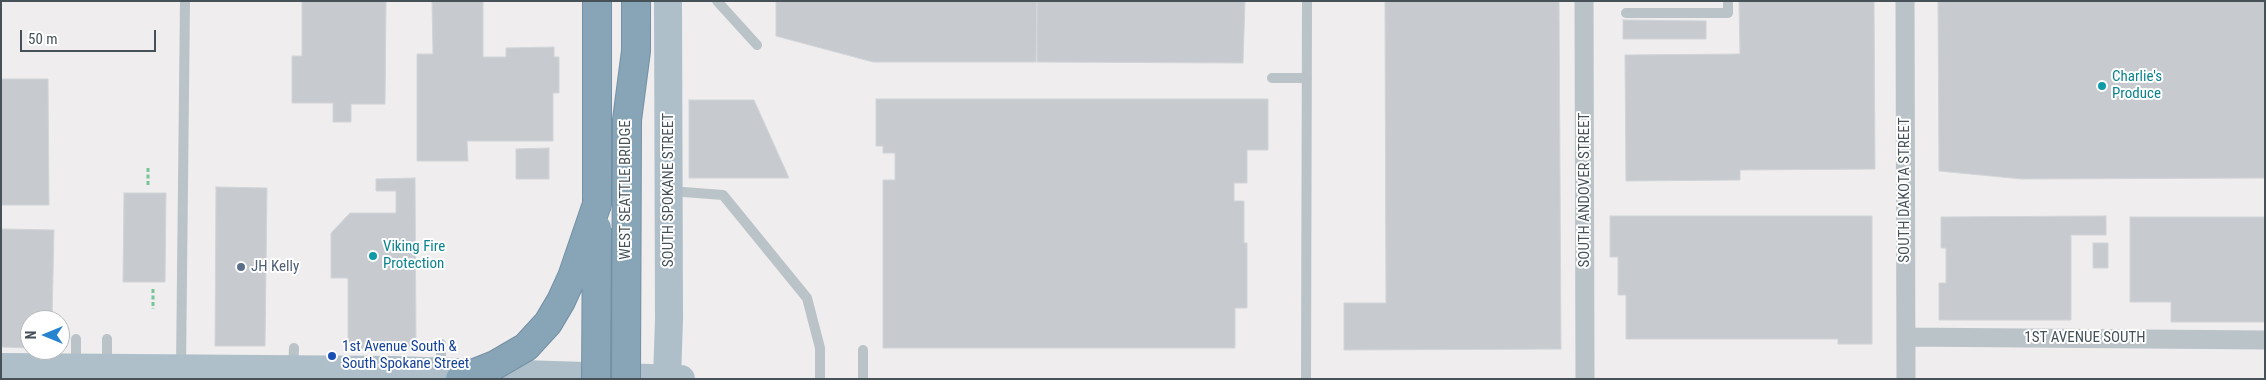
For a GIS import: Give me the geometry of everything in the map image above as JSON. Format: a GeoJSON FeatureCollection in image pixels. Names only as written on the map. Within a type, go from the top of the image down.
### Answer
{"type":"FeatureCollection","features":[{"type":"Feature","properties":{"kind":"highway","name":"WEST SEATTLE BRIDGE"},"geometry":{"type":"LineString","coordinates":[[587,378],[597,204],[597,1]]}},
{"type":"Feature","properties":{"kind":"highway","name":"WEST SEATTLE BRIDGE"},"geometry":{"type":"LineString","coordinates":[[621,1],[621,50],[627,120],[626,379]]}},
{"type":"Feature","properties":{"kind":"highway"},"geometry":{"type":"LineString","coordinates":[[627,120],[636,51],[636,1]]}},
{"type":"Feature","properties":{"kind":"highway"},"geometry":{"type":"LineString","coordinates":[[451,375],[495,365],[526,347],[548,322],[561,301],[572,277],[597,204]]}},
{"type":"Feature","properties":{"kind":"main road"},"geometry":{"type":"LineString","coordinates":[[585,1],[587,378]]}},
{"type":"Feature","properties":{"kind":"main road","name":"SOUTH SPOKANE STREET"},"geometry":{"type":"LineString","coordinates":[[667,379],[670,319],[668,1]]}},
{"type":"Feature","properties":{"kind":"main road"},"geometry":{"type":"LineString","coordinates":[[1,367],[181,368],[294,358],[451,375],[681,379]]}},
{"type":"Feature","properties":{"kind":"street","name":"SOUTH ANDOVER STREET"},"geometry":{"type":"LineString","coordinates":[[1584,1],[1585,379]]}},
{"type":"Feature","properties":{"kind":"street","name":"SOUTH DAKOTA STREET"},"geometry":{"type":"LineString","coordinates":[[1905,1],[1906,379]]}},
{"type":"Feature","properties":{"kind":"street","name":"1ST AVENUE SOUTH"},"geometry":{"type":"LineString","coordinates":[[1906,337],[2265,340]]}},
{"type":"Feature","properties":{"kind":"lane"},"geometry":{"type":"LineString","coordinates":[[181,368],[185,1]]}},
{"type":"Feature","properties":{"kind":"lane"},"geometry":{"type":"LineString","coordinates":[[717,1],[757,45]]}},
{"type":"Feature","properties":{"kind":"lane"},"geometry":{"type":"LineString","coordinates":[[1306,379],[1307,1]]}},
{"type":"Feature","properties":{"kind":"lane"},"geometry":{"type":"LineString","coordinates":[[1626,13],[1728,13],[1728,1]]}},
{"type":"Feature","properties":{"kind":"lane"},"geometry":{"type":"LineString","coordinates":[[1272,78],[1307,78]]}},
{"type":"Feature","properties":{"kind":"lane"},"geometry":{"type":"LineString","coordinates":[[668,191],[723,195],[808,298],[820,348],[820,379]]}},
{"type":"Feature","properties":{"kind":"lane"},"geometry":{"type":"LineString","coordinates":[[76,339],[76,368]]}},
{"type":"Feature","properties":{"kind":"lane"},"geometry":{"type":"LineString","coordinates":[[107,339],[107,368]]}},
{"type":"Feature","properties":{"kind":"lane"},"geometry":{"type":"LineString","coordinates":[[441,344],[451,375]]}},
{"type":"Feature","properties":{"kind":"lane"},"geometry":{"type":"LineString","coordinates":[[863,350],[863,379]]}},
{"type":"Feature","properties":{"kind":"path"},"geometry":{"type":"LineString","coordinates":[[148,168],[148,186]]}},
{"type":"Feature","properties":{"kind":"path"},"geometry":{"type":"LineString","coordinates":[[153,289],[153,309]]}},
{"type":"Feature","properties":{"kind":"building"},"geometry":{"type":"Polygon","coordinates":[[[302,1],[386,1],[385,104],[351,104],[351,122],[333,122],[333,103],[292,103],[292,56],[302,56],[302,1]]]}},
{"type":"Feature","properties":{"kind":"building"},"geometry":{"type":"Polygon","coordinates":[[[432,1],[483,1],[483,57],[506,57],[506,48],[554,47],[554,57],[559,57],[559,93],[553,93],[553,141],[467,141],[468,161],[417,161],[417,54],[433,54],[432,1]]]}},
{"type":"Feature","properties":{"kind":"building"},"geometry":{"type":"Polygon","coordinates":[[[776,1],[1037,1],[1036,62],[873,62],[776,36],[776,1]]]}},
{"type":"Feature","properties":{"kind":"building"},"geometry":{"type":"Polygon","coordinates":[[[1037,1],[1245,1],[1243,63],[1037,62],[1037,1]]]}},
{"type":"Feature","properties":{"kind":"building"},"geometry":{"type":"Polygon","coordinates":[[[1385,1],[1559,1],[1561,349],[1344,350],[1344,303],[1386,303],[1385,1]]]}},
{"type":"Feature","properties":{"kind":"building"},"geometry":{"type":"Polygon","coordinates":[[[1739,1],[1874,1],[1875,169],[1740,170],[1740,180],[1626,181],[1625,55],[1740,54],[1739,1]]]}},
{"type":"Feature","properties":{"kind":"building","name":"Charlie's Produce"},"geometry":{"type":"Polygon","coordinates":[[[1938,1],[2265,1],[2265,178],[2022,179],[1939,171],[1938,1]]]}},
{"type":"Feature","properties":{"kind":"building"},"geometry":{"type":"Polygon","coordinates":[[[1623,20],[1706,21],[1706,39],[1623,39],[1623,20]]]}},
{"type":"Feature","properties":{"kind":"building"},"geometry":{"type":"Polygon","coordinates":[[[1,79],[48,79],[49,205],[1,205],[1,79]]]}},
{"type":"Feature","properties":{"kind":"building"},"geometry":{"type":"Polygon","coordinates":[[[876,99],[1268,99],[1268,150],[1247,150],[1247,183],[1234,183],[1234,201],[1244,201],[1244,243],[1247,243],[1247,308],[1235,308],[1235,348],[883,348],[883,180],[895,180],[895,153],[883,153],[883,146],[876,146],[876,99]]]}},
{"type":"Feature","properties":{"kind":"building"},"geometry":{"type":"Polygon","coordinates":[[[689,100],[754,100],[789,178],[689,178],[689,100]]]}},
{"type":"Feature","properties":{"kind":"building"},"geometry":{"type":"Polygon","coordinates":[[[549,148],[549,179],[516,179],[516,149],[549,148]]]}},
{"type":"Feature","properties":{"kind":"building","name":"Viking Fire Protection"},"geometry":{"type":"Polygon","coordinates":[[[415,178],[416,349],[348,349],[348,278],[331,278],[331,233],[350,213],[396,213],[396,191],[376,191],[376,179],[415,178]]]}},
{"type":"Feature","properties":{"kind":"building","name":"JH Kelly"},"geometry":{"type":"Polygon","coordinates":[[[216,187],[267,188],[265,346],[215,346],[216,187]]]}},
{"type":"Feature","properties":{"kind":"building"},"geometry":{"type":"Polygon","coordinates":[[[124,193],[166,193],[165,282],[123,282],[124,193]]]}},
{"type":"Feature","properties":{"kind":"building"},"geometry":{"type":"Polygon","coordinates":[[[1610,216],[1872,216],[1872,344],[1838,344],[1838,339],[1626,339],[1626,295],[1618,295],[1618,257],[1610,257],[1610,216]]]}},
{"type":"Feature","properties":{"kind":"building"},"geometry":{"type":"Polygon","coordinates":[[[2106,216],[2106,235],[2071,235],[2071,320],[1939,320],[1939,283],[1946,283],[1946,248],[1941,248],[1941,217],[2106,216]]]}},
{"type":"Feature","properties":{"kind":"building"},"geometry":{"type":"Polygon","coordinates":[[[2130,217],[2265,217],[2265,322],[2171,322],[2171,302],[2130,302],[2130,217]]]}},
{"type":"Feature","properties":{"kind":"building"},"geometry":{"type":"Polygon","coordinates":[[[1,229],[54,230],[52,310],[20,310],[20,348],[1,347],[1,229]]]}},
{"type":"Feature","properties":{"kind":"building"},"geometry":{"type":"Polygon","coordinates":[[[2093,243],[2108,243],[2108,268],[2093,268],[2093,243]]]}},
{"type":"Feature","properties":{"kind":"place","name":"Charlie's Produce"},"geometry":{"type":"Point","coordinates":[2102,86]}},
{"type":"Feature","properties":{"kind":"place","name":"Viking Fire Protection"},"geometry":{"type":"Point","coordinates":[373,256]}},
{"type":"Feature","properties":{"kind":"place","name":"JH Kelly"},"geometry":{"type":"Point","coordinates":[241,267]}},
{"type":"Feature","properties":{"kind":"place","name":"1st Avenue South & South Spokane Street"},"geometry":{"type":"Point","coordinates":[332,356]}}]}
